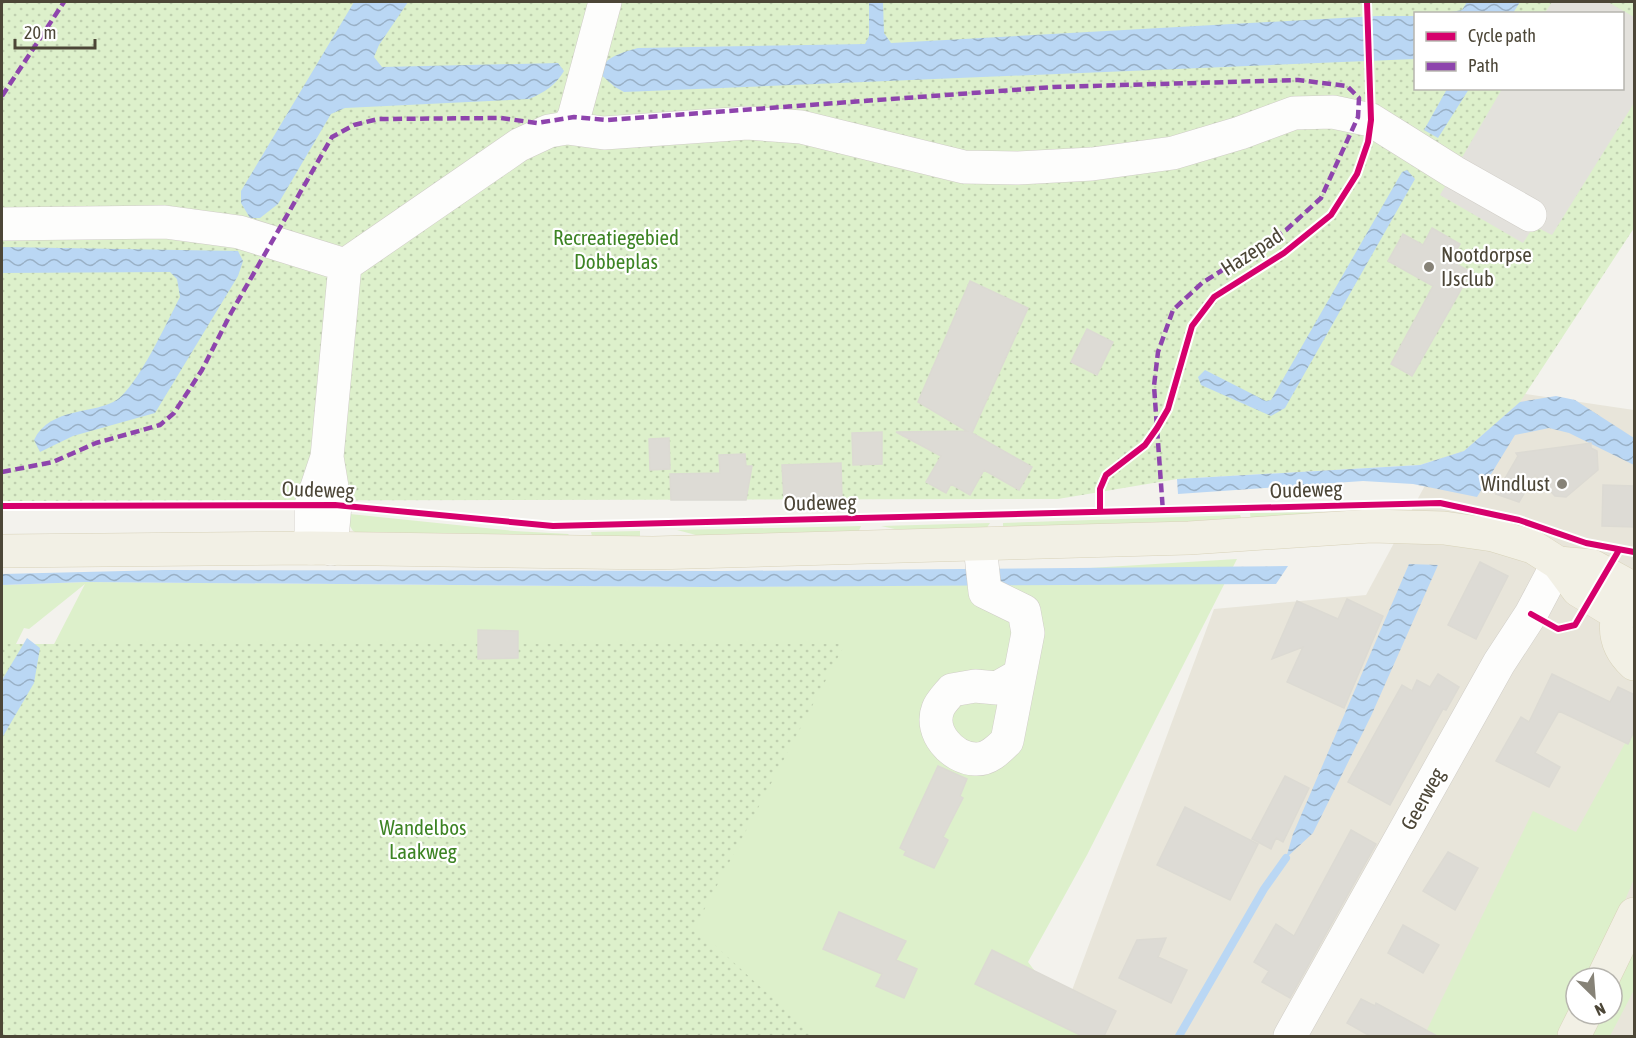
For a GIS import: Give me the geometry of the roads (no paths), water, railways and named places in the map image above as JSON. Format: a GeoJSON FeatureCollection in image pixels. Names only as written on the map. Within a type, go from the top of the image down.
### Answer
{"type":"FeatureCollection","features":[{"type":"Feature","properties":{"kind":"main road","name":"Oudeweg"},"geometry":{"type":"LineString","coordinates":[[2,551],[321,549],[653,553],[982,567],[1392,526],[1444,528],[1493,535],[1533,548],[1558,563],[1578,590],[1629,598]]}},
{"type":"Feature","properties":{"kind":"main road"},"geometry":{"type":"LineString","coordinates":[[1629,598],[1617,637],[1621,648],[1635,664]]}},
{"type":"Feature","properties":{"kind":"main road"},"geometry":{"type":"LineString","coordinates":[[1609,966],[1635,914]]}},
{"type":"Feature","properties":{"kind":"street"},"geometry":{"type":"LineString","coordinates":[[567,128],[574,117],[605,2]]}},
{"type":"Feature","properties":{"kind":"street"},"geometry":{"type":"LineString","coordinates":[[345,265],[519,145],[549,131],[567,128],[604,133],[747,123],[801,127],[964,167],[1018,168],[1092,164],[1173,153],[1240,134],[1294,113],[1334,112],[1371,120],[1454,172],[1530,215]]}},
{"type":"Feature","properties":{"kind":"street"},"geometry":{"type":"LineString","coordinates":[[2,224],[165,222],[250,235],[345,265]]}},
{"type":"Feature","properties":{"kind":"street"},"geometry":{"type":"LineString","coordinates":[[321,549],[335,505],[327,457],[345,265]]}},
{"type":"Feature","properties":{"kind":"street","name":"Geerweg"},"geometry":{"type":"LineString","coordinates":[[1290,1036],[1499,663],[1531,614],[1558,563]]}},
{"type":"Feature","properties":{"kind":"street"},"geometry":{"type":"LineString","coordinates":[[982,567],[1024,611],[1028,633],[1018,676]]}},
{"type":"Feature","properties":{"kind":"water"},"geometry":{"type":"Polygon","coordinates":[[[354,2],[408,2],[379,45],[374,57],[382,67],[558,63],[564,71],[549,88],[529,99],[345,108],[331,114],[278,204],[260,218],[250,218],[241,203],[241,191],[354,2]]]}},
{"type":"Feature","properties":{"kind":"water"},"geometry":{"type":"Polygon","coordinates":[[[869,2],[883,2],[884,33],[891,43],[1377,16],[1414,16],[1414,59],[624,92],[599,73],[601,67],[609,59],[638,48],[865,44],[869,36],[869,2]]]}},
{"type":"Feature","properties":{"kind":"water"},"geometry":{"type":"Polygon","coordinates":[[[1467,2],[1520,2],[1514,12],[1451,12],[1462,10],[1467,2]]]}},
{"type":"Feature","properties":{"kind":"water"},"geometry":{"type":"Polygon","coordinates":[[[1446,90],[1468,90],[1438,138],[1424,130],[1446,90]]]}},
{"type":"Feature","properties":{"kind":"water"},"geometry":{"type":"Polygon","coordinates":[[[1407,170],[1415,179],[1285,408],[1271,416],[1201,385],[1198,377],[1205,370],[1266,401],[1271,400],[1402,172],[1407,170]]]}},
{"type":"Feature","properties":{"kind":"water"},"geometry":{"type":"Polygon","coordinates":[[[2,247],[238,251],[243,261],[238,276],[155,413],[73,436],[40,452],[34,440],[41,429],[62,416],[109,404],[118,399],[135,380],[180,297],[177,279],[170,272],[2,273],[2,247]]]}},
{"type":"Feature","properties":{"kind":"water"},"geometry":{"type":"Polygon","coordinates":[[[1556,396],[1575,400],[1634,438],[1634,465],[1569,433],[1549,428],[1515,435],[1477,497],[1413,484],[1363,481],[1178,494],[1177,479],[1420,465],[1464,451],[1520,402],[1556,396]]]}},
{"type":"Feature","properties":{"kind":"water"},"geometry":{"type":"Polygon","coordinates":[[[1409,564],[1438,565],[1371,716],[1313,833],[1286,858],[1293,834],[1409,564]]]}},
{"type":"Feature","properties":{"kind":"water"},"geometry":{"type":"Polygon","coordinates":[[[1288,566],[1276,584],[704,587],[86,582],[2,585],[2,574],[165,570],[721,571],[1288,566]]]}},
{"type":"Feature","properties":{"kind":"water"},"geometry":{"type":"Polygon","coordinates":[[[27,638],[40,648],[34,683],[2,738],[2,680],[27,638]]]}},
{"type":"Feature","properties":{"kind":"waterway"},"geometry":{"type":"LineString","coordinates":[[1179,1036],[1264,889],[1286,858]]}},
{"type":"Feature","properties":{"kind":"place","name":"Nootdorpse IJsclub"},"geometry":{"type":"Point","coordinates":[1429,267]}},
{"type":"Feature","properties":{"kind":"place","name":"Windlust"},"geometry":{"type":"Point","coordinates":[1562,484]}},
{"type":"Feature","properties":{"kind":"park label","name":"Recreatiegebied Dobbeplas"},"geometry":{"type":"Point","coordinates":[616,250]}},
{"type":"Feature","properties":{"kind":"park label","name":"Wandelbos Laakweg"},"geometry":{"type":"Point","coordinates":[423,840]}}]}
